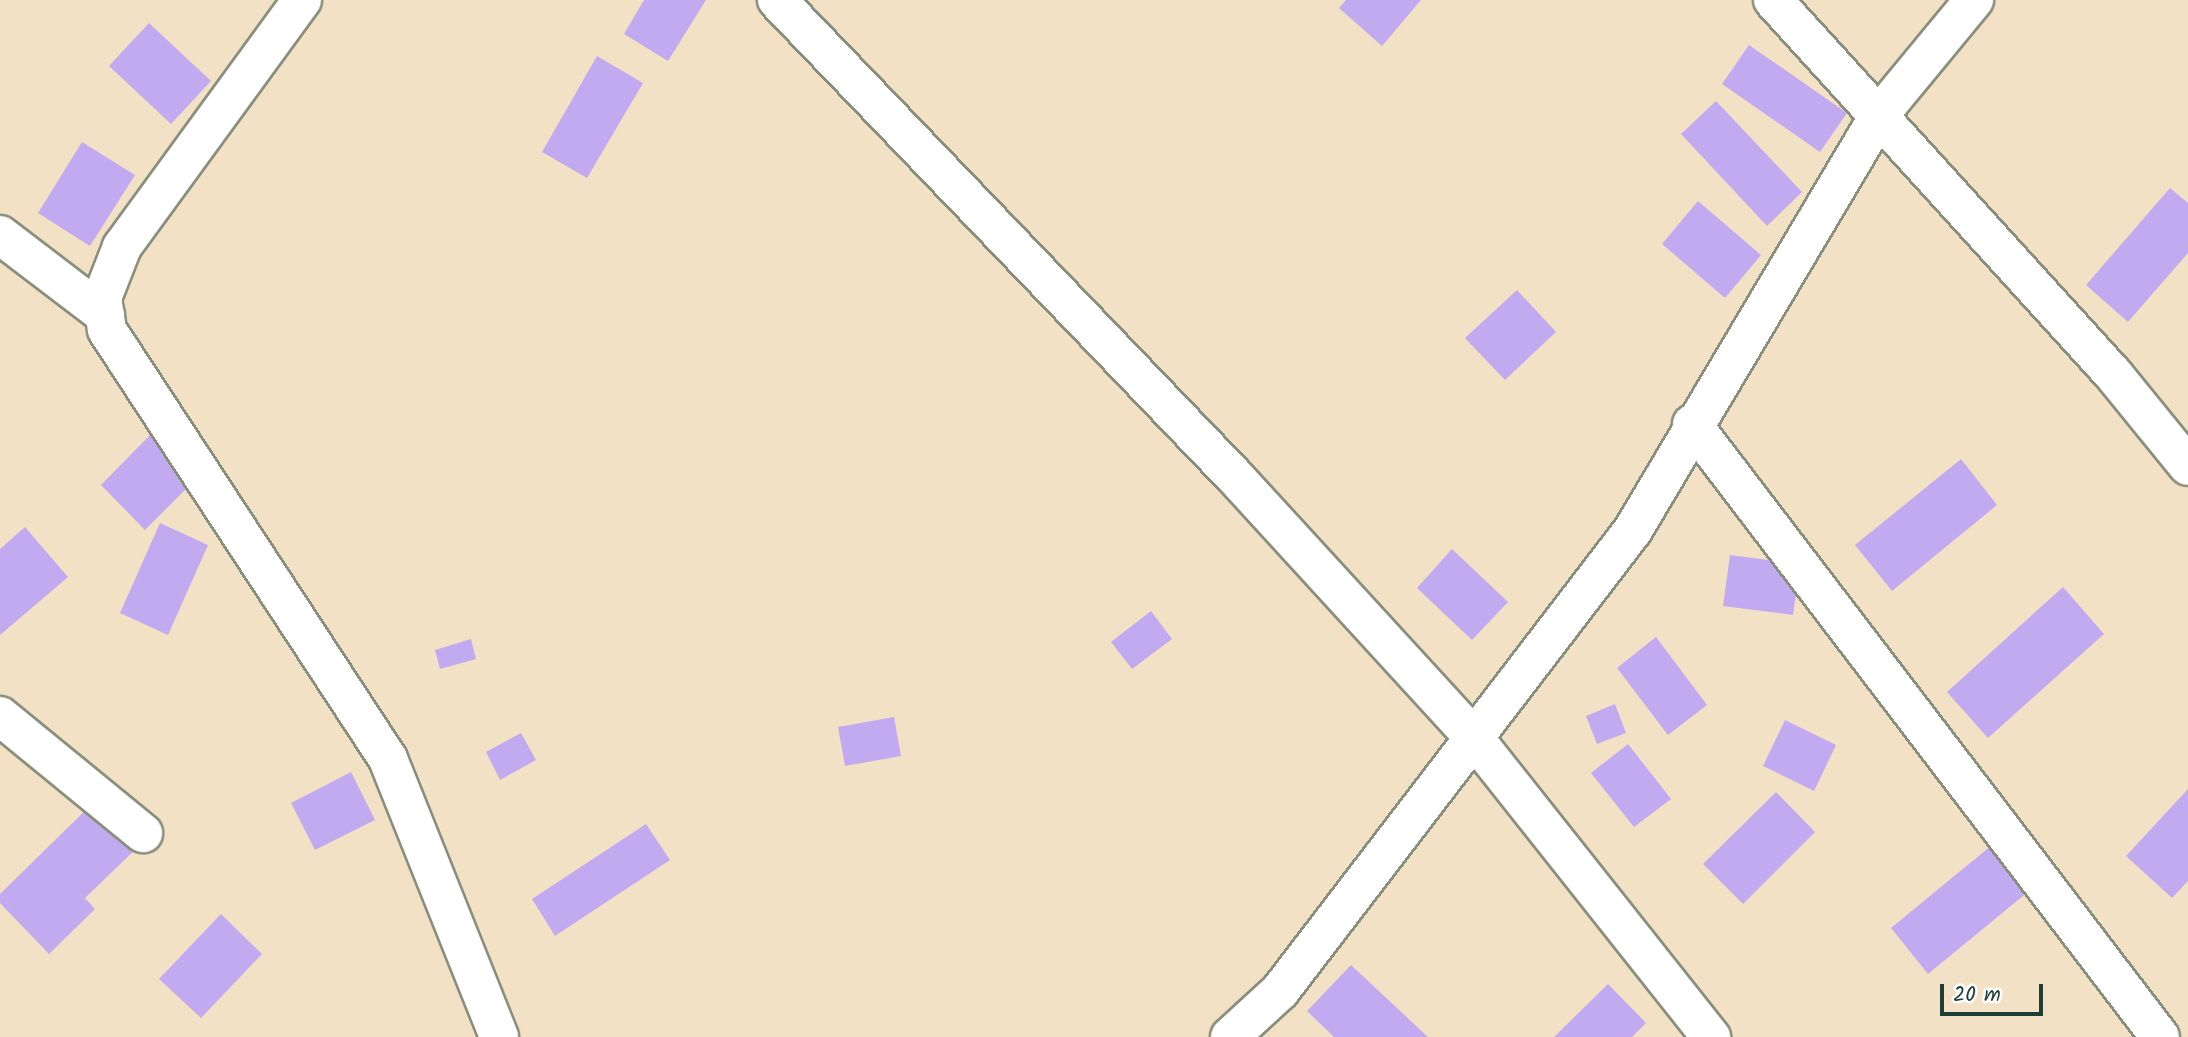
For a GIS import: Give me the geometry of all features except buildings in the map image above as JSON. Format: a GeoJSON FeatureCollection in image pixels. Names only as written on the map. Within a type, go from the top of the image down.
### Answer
{"type":"FeatureCollection","features":[{"type":"Feature","properties":{"kind":"street"},"geometry":{"type":"LineString","coordinates":[[777,0],[1237,479],[1474,738],[1711,1037]]}},
{"type":"Feature","properties":{"kind":"street"},"geometry":{"type":"LineString","coordinates":[[1773,0],[1880,114],[2188,466]]}},
{"type":"Feature","properties":{"kind":"street"},"geometry":{"type":"LineString","coordinates":[[1246,1032],[1280,992],[1633,530],[1692,424],[1880,114],[1975,0]]}},
{"type":"Feature","properties":{"kind":"street"},"geometry":{"type":"LineString","coordinates":[[292,3],[122,247],[102,298],[107,330],[388,759],[499,1037]]}},
{"type":"Feature","properties":{"kind":"street"},"geometry":{"type":"LineString","coordinates":[[0,235],[105,315]]}},
{"type":"Feature","properties":{"kind":"street"},"geometry":{"type":"LineString","coordinates":[[1692,424],[2160,1037]]}},
{"type":"Feature","properties":{"kind":"street"},"geometry":{"type":"LineString","coordinates":[[0,716],[143,833]]}}]}
